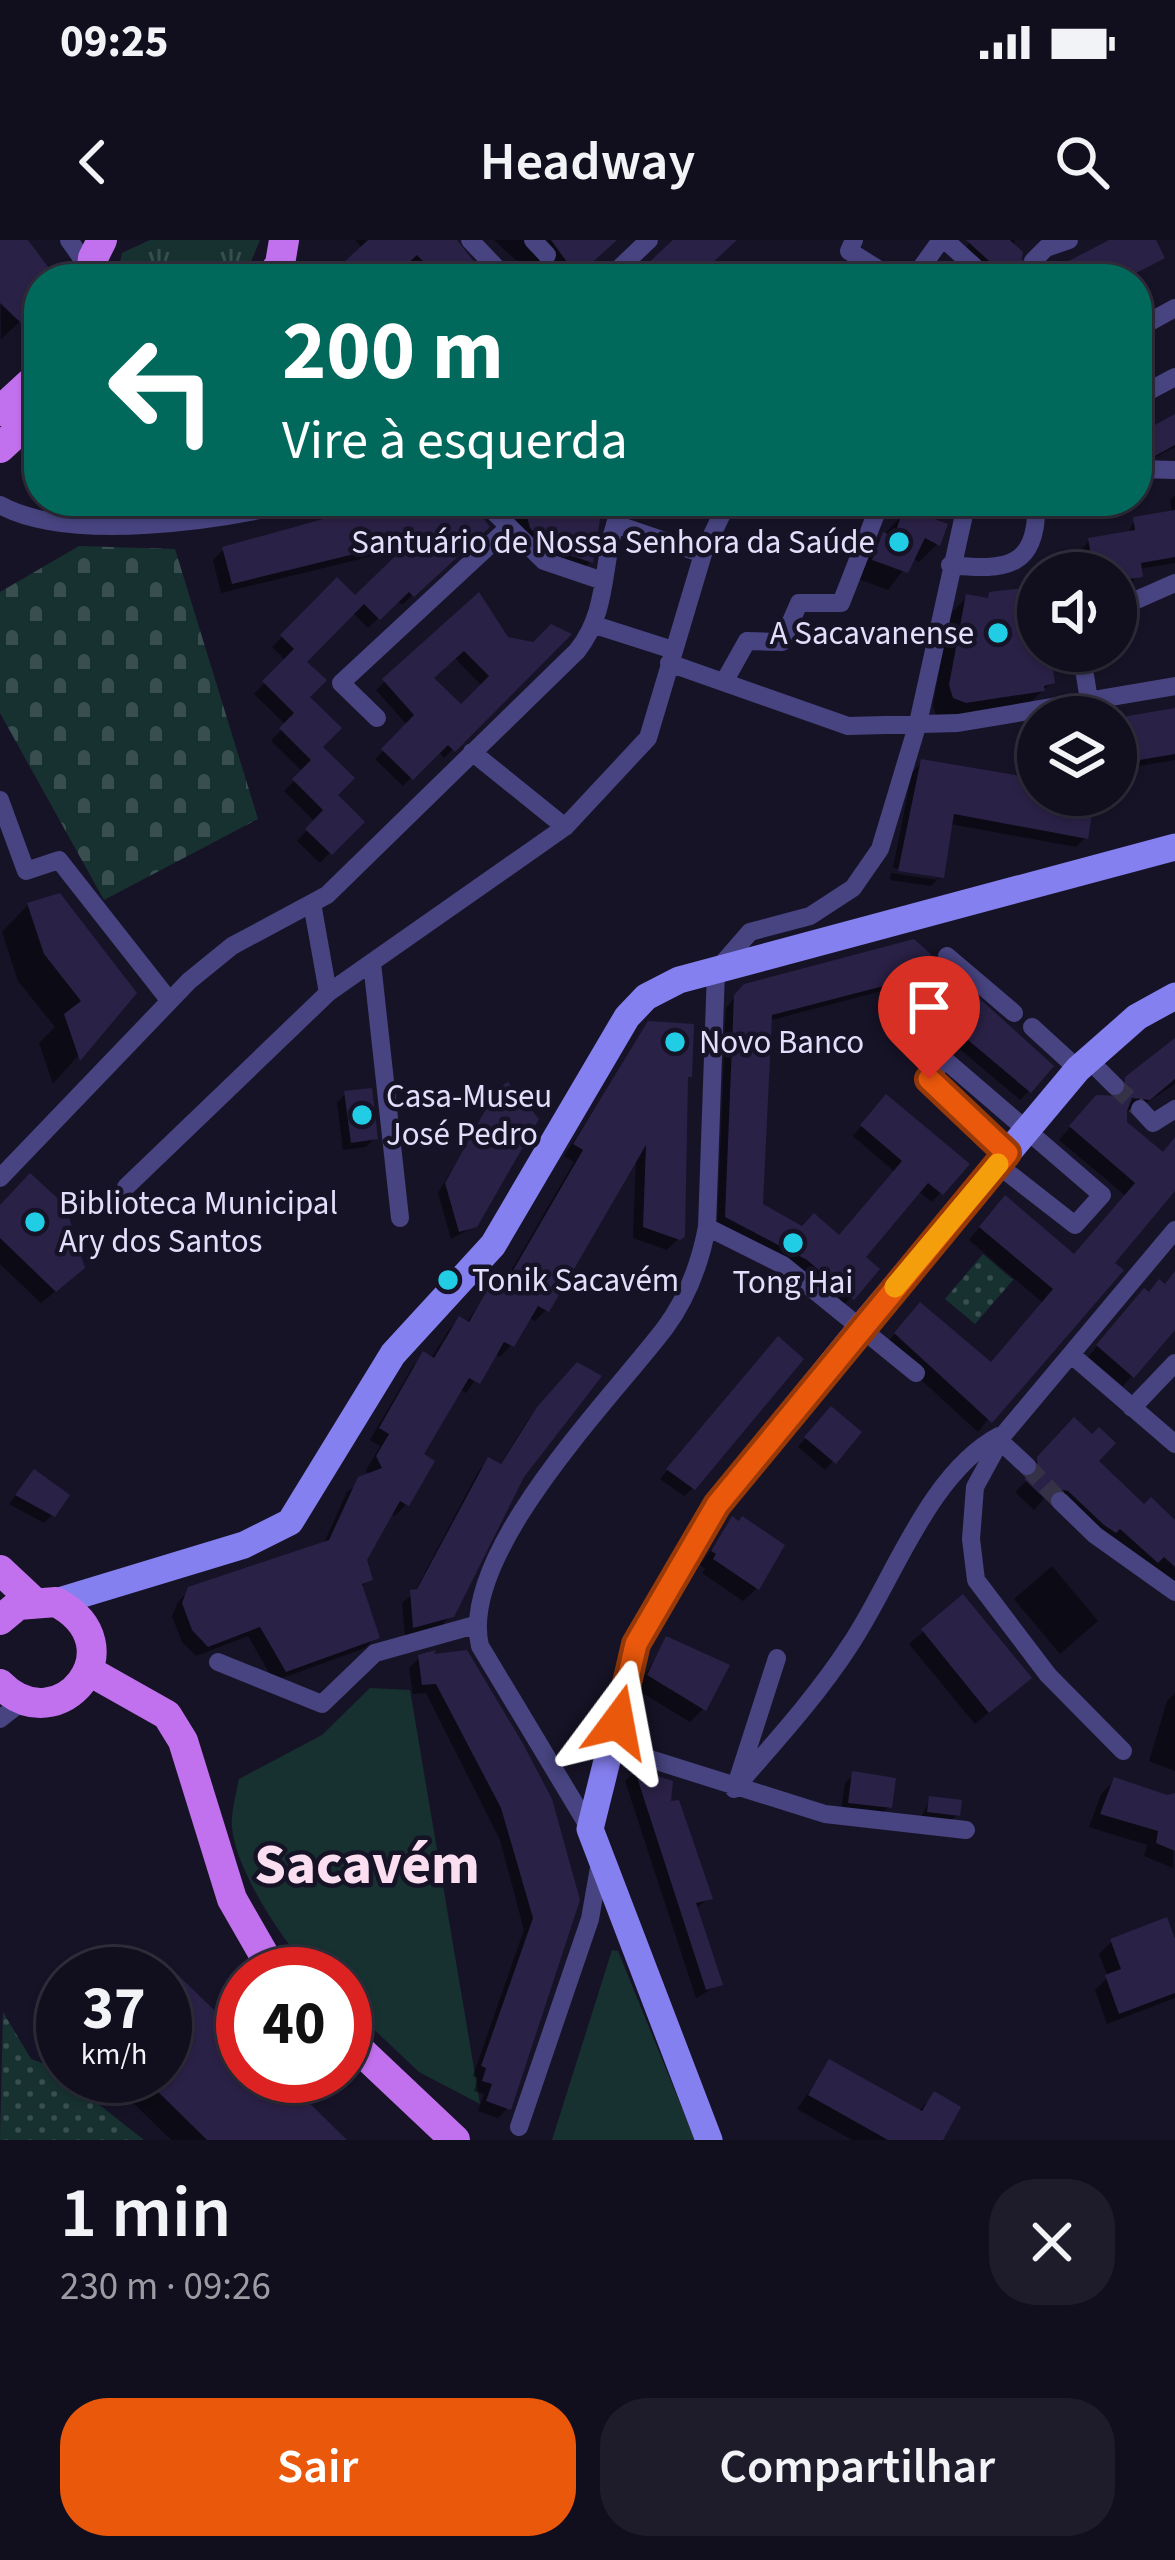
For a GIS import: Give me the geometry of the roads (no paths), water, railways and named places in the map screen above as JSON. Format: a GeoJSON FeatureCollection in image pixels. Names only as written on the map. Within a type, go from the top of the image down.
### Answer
{"type":"FeatureCollection","features":[{"type":"Feature","properties":{"kind":"main road"},"geometry":{"type":"LineString","coordinates":[[0,411],[24,389]]}},
{"type":"Feature","properties":{"kind":"main road"},"geometry":{"type":"LineString","coordinates":[[0,448],[24,426]]}},
{"type":"Feature","properties":{"kind":"main road"},"geometry":{"type":"LineString","coordinates":[[0,1570],[86,1627],[92,1656],[89,1671],[62,1699],[8,1702]]}},
{"type":"Feature","properties":{"kind":"main road"},"geometry":{"type":"LineString","coordinates":[[0,1620],[44,1601]]}},
{"type":"Feature","properties":{"kind":"main road"},"geometry":{"type":"LineString","coordinates":[[89,1671],[166,1714],[183,1741],[232,1899],[259,1947]]}},
{"type":"Feature","properties":{"kind":"main road"},"geometry":{"type":"LineString","coordinates":[[372,2062],[455,2140]]}},
{"type":"Feature","properties":{"kind":"street"},"geometry":{"type":"LineString","coordinates":[[470,240],[493,264]]}},
{"type":"Feature","properties":{"kind":"street"},"geometry":{"type":"LineString","coordinates":[[624,264],[649,240]]}},
{"type":"Feature","properties":{"kind":"street"},"geometry":{"type":"LineString","coordinates":[[854,240],[849,251],[870,264]]}},
{"type":"Feature","properties":{"kind":"street"},"geometry":{"type":"LineString","coordinates":[[925,264],[943,240],[971,264]]}},
{"type":"Feature","properties":{"kind":"street"},"geometry":{"type":"LineString","coordinates":[[1033,261],[1046,248],[1069,240]]}},
{"type":"Feature","properties":{"kind":"street"},"geometry":{"type":"LineString","coordinates":[[57,516],[99,524],[234,516]]}},
{"type":"Feature","properties":{"kind":"street"},"geometry":{"type":"LineString","coordinates":[[501,516],[544,561],[603,581]]}},
{"type":"Feature","properties":{"kind":"street"},"geometry":{"type":"LineString","coordinates":[[0,1178],[189,981],[232,946],[327,895],[598,626],[603,581],[621,516]]}},
{"type":"Feature","properties":{"kind":"street"},"geometry":{"type":"LineString","coordinates":[[126,1187],[328,993],[565,827],[648,738],[703,554],[721,516]]}},
{"type":"Feature","properties":{"kind":"street"},"geometry":{"type":"LineString","coordinates":[[724,682],[747,641],[782,642],[799,603],[841,603],[875,516]]}},
{"type":"Feature","properties":{"kind":"street"},"geometry":{"type":"LineString","coordinates":[[710,2140],[590,1829],[480,1646],[475,1625],[478,1602],[530,1499],[568,1441],[667,1325],[699,1268],[707,1227],[716,971],[750,932],[810,916],[853,888],[880,849],[918,723],[963,516]]}},
{"type":"Feature","properties":{"kind":"street"},"geometry":{"type":"LineString","coordinates":[[950,565],[990,569],[1016,562],[1026,554],[1033,516]]}},
{"type":"Feature","properties":{"kind":"street"},"geometry":{"type":"LineString","coordinates":[[618,525],[703,554]]}},
{"type":"Feature","properties":{"kind":"street"},"geometry":{"type":"LineString","coordinates":[[377,718],[341,683],[508,528]]}},
{"type":"Feature","properties":{"kind":"street"},"geometry":{"type":"LineString","coordinates":[[1137,600],[1175,583]]}},
{"type":"Feature","properties":{"kind":"street"},"geometry":{"type":"LineString","coordinates":[[598,626],[724,682],[848,726],[958,723],[1017,713]]}},
{"type":"Feature","properties":{"kind":"street"},"geometry":{"type":"LineString","coordinates":[[1114,696],[1175,686]]}},
{"type":"Feature","properties":{"kind":"street"},"geometry":{"type":"LineString","coordinates":[[472,752],[565,827]]}},
{"type":"Feature","properties":{"kind":"street"},"geometry":{"type":"LineString","coordinates":[[0,800],[26,872],[59,860],[169,1000]]}},
{"type":"Feature","properties":{"kind":"street"},"geometry":{"type":"LineString","coordinates":[[44,1601],[140,1579],[244,1545],[290,1522],[393,1354],[493,1245],[627,1017],[646,997],[679,980],[1175,847]]}},
{"type":"Feature","properties":{"kind":"street"},"geometry":{"type":"LineString","coordinates":[[311,903],[328,993]]}},
{"type":"Feature","properties":{"kind":"street"},"geometry":{"type":"LineString","coordinates":[[946,956],[1014,1013]]}},
{"type":"Feature","properties":{"kind":"street"},"geometry":{"type":"LineString","coordinates":[[372,963],[400,1218]]}},
{"type":"Feature","properties":{"kind":"street"},"geometry":{"type":"LineString","coordinates":[[590,1829],[636,1644],[717,1505],[1083,1065],[1138,1017],[1175,996]]}},
{"type":"Feature","properties":{"kind":"street"},"geometry":{"type":"LineString","coordinates":[[1032,1028],[1115,1086]]}},
{"type":"Feature","properties":{"kind":"street"},"geometry":{"type":"LineString","coordinates":[[1010,1150],[944,1059],[929,1079],[1010,1150],[1102,1195],[1075,1225],[1010,1150]]}},
{"type":"Feature","properties":{"kind":"street"},"geometry":{"type":"LineString","coordinates":[[1139,1109],[1153,1123],[1175,1109]]}},
{"type":"Feature","properties":{"kind":"street"},"geometry":{"type":"LineString","coordinates":[[707,1227],[783,1265],[916,1373]]}},
{"type":"Feature","properties":{"kind":"street"},"geometry":{"type":"LineString","coordinates":[[734,1789],[851,1645],[924,1516],[964,1466],[1002,1438],[1074,1357],[1175,1230]]}},
{"type":"Feature","properties":{"kind":"street"},"geometry":{"type":"LineString","coordinates":[[1074,1357],[1175,1444]]}},
{"type":"Feature","properties":{"kind":"street"},"geometry":{"type":"LineString","coordinates":[[1132,1408],[1175,1363]]}},
{"type":"Feature","properties":{"kind":"street"},"geometry":{"type":"LineString","coordinates":[[1002,1438],[1028,1466]]}},
{"type":"Feature","properties":{"kind":"street"},"geometry":{"type":"LineString","coordinates":[[1002,1438],[975,1487],[971,1539],[976,1580],[1048,1675],[1123,1751]]}},
{"type":"Feature","properties":{"kind":"street"},"geometry":{"type":"LineString","coordinates":[[1060,1501],[1095,1535],[1175,1592]]}},
{"type":"Feature","properties":{"kind":"street"},"geometry":{"type":"LineString","coordinates":[[218,1662],[322,1704],[375,1653],[475,1625]]}},
{"type":"Feature","properties":{"kind":"street"},"geometry":{"type":"LineString","coordinates":[[734,1789],[777,1658]]}},
{"type":"Feature","properties":{"kind":"street"},"geometry":{"type":"LineString","coordinates":[[611,1748],[825,1814],[966,1830]]}},
{"type":"Feature","properties":{"kind":"street"},"geometry":{"type":"LineString","coordinates":[[519,2127],[590,1919],[600,1862]]}},
{"type":"Feature","properties":{"kind":"tunnel"},"geometry":{"type":"LineString","coordinates":[[1030,264],[1033,261]]}},
{"type":"Feature","properties":{"kind":"tunnel"},"geometry":{"type":"LineString","coordinates":[[1115,1086],[1140,1109]]}},
{"type":"Feature","properties":{"kind":"tunnel"},"geometry":{"type":"LineString","coordinates":[[1027,1466],[1060,1501]]}},
{"type":"Feature","properties":{"kind":"place","name":"Santuário de Nossa Senhora da Saúde"},"geometry":{"type":"Point","coordinates":[899,542]}},
{"type":"Feature","properties":{"kind":"place","name":"A Sacavanense"},"geometry":{"type":"Point","coordinates":[998,633]}},
{"type":"Feature","properties":{"kind":"place","name":"Novo Banco"},"geometry":{"type":"Point","coordinates":[675,1042]}},
{"type":"Feature","properties":{"kind":"place","name":"Casa-Museu José Pedro"},"geometry":{"type":"Point","coordinates":[362,1115]}},
{"type":"Feature","properties":{"kind":"place","name":"Biblioteca Municipal Ary dos Santos"},"geometry":{"type":"Point","coordinates":[35,1222]}},
{"type":"Feature","properties":{"kind":"place","name":"Tong Hai"},"geometry":{"type":"Point","coordinates":[793,1243]}},
{"type":"Feature","properties":{"kind":"place","name":"Tonik Sacavém"},"geometry":{"type":"Point","coordinates":[448,1280]}},
{"type":"Feature","properties":{"kind":"district","name":"Sacavém"},"geometry":{"type":"Point","coordinates":[367,1865]}}]}
